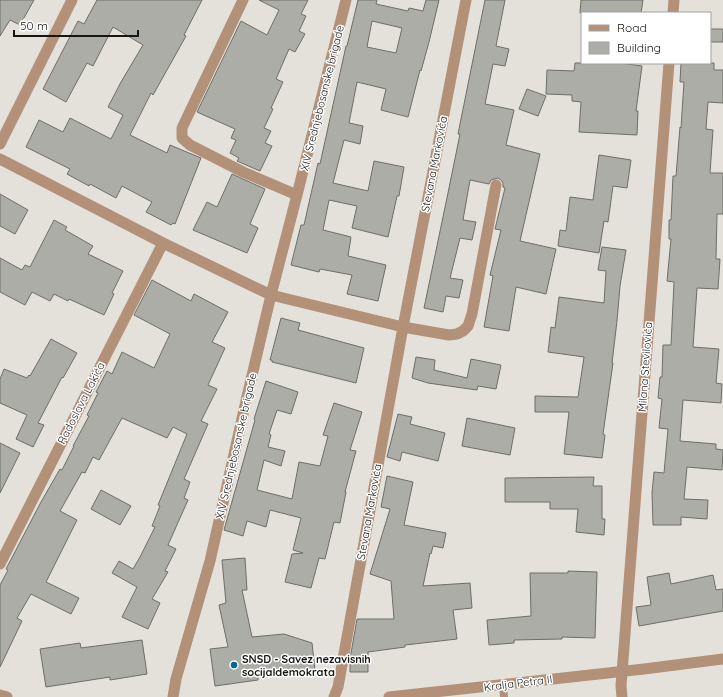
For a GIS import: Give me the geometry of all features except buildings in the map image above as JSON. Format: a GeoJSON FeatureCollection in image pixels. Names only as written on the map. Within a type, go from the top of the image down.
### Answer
{"type":"FeatureCollection","features":[{"type":"Feature","properties":{"kind":"street"},"geometry":{"type":"LineString","coordinates":[[0,144],[72,0]]}},
{"type":"Feature","properties":{"kind":"street"},"geometry":{"type":"LineString","coordinates":[[243,0],[182,128],[182,138],[190,145],[243,172],[298,195]]}},
{"type":"Feature","properties":{"kind":"street","name":"XIV Srednjebosanske brigade"},"geometry":{"type":"LineString","coordinates":[[173,697],[176,679],[210,561],[271,295],[298,195],[346,0]]}},
{"type":"Feature","properties":{"kind":"street","name":"Stevana Markovića"},"geometry":{"type":"LineString","coordinates":[[334,697],[339,682],[402,327],[466,0]]}},
{"type":"Feature","properties":{"kind":"street"},"geometry":{"type":"LineString","coordinates":[[673,12],[674,0]]}},
{"type":"Feature","properties":{"kind":"street","name":"Milana Stevilovića"},"geometry":{"type":"LineString","coordinates":[[622,671],[669,64]]}},
{"type":"Feature","properties":{"kind":"street"},"geometry":{"type":"LineString","coordinates":[[0,159],[163,243],[271,295],[402,327],[449,335],[464,331],[468,326],[472,314],[496,185]]}},
{"type":"Feature","properties":{"kind":"street","name":"Radoslava Lakića"},"geometry":{"type":"LineString","coordinates":[[0,564],[163,243]]}},
{"type":"Feature","properties":{"kind":"street","name":"Kralja Petra II"},"geometry":{"type":"LineString","coordinates":[[389,697],[723,659]]}},
{"type":"Feature","properties":{"kind":"street"},"geometry":{"type":"LineString","coordinates":[[622,671],[622,697]]}},
{"type":"Feature","properties":{"kind":"street"},"geometry":{"type":"LineString","coordinates":[[0,695],[7,697]]}},
{"type":"Feature","properties":{"kind":"lane"},"geometry":{"type":"LineString","coordinates":[[503,684],[504,697]]}},
{"type":"Feature","properties":{"kind":"place","name":"SNSD - Savez nezavisnih socijaldemokrata"},"geometry":{"type":"Point","coordinates":[234,665]}}]}
